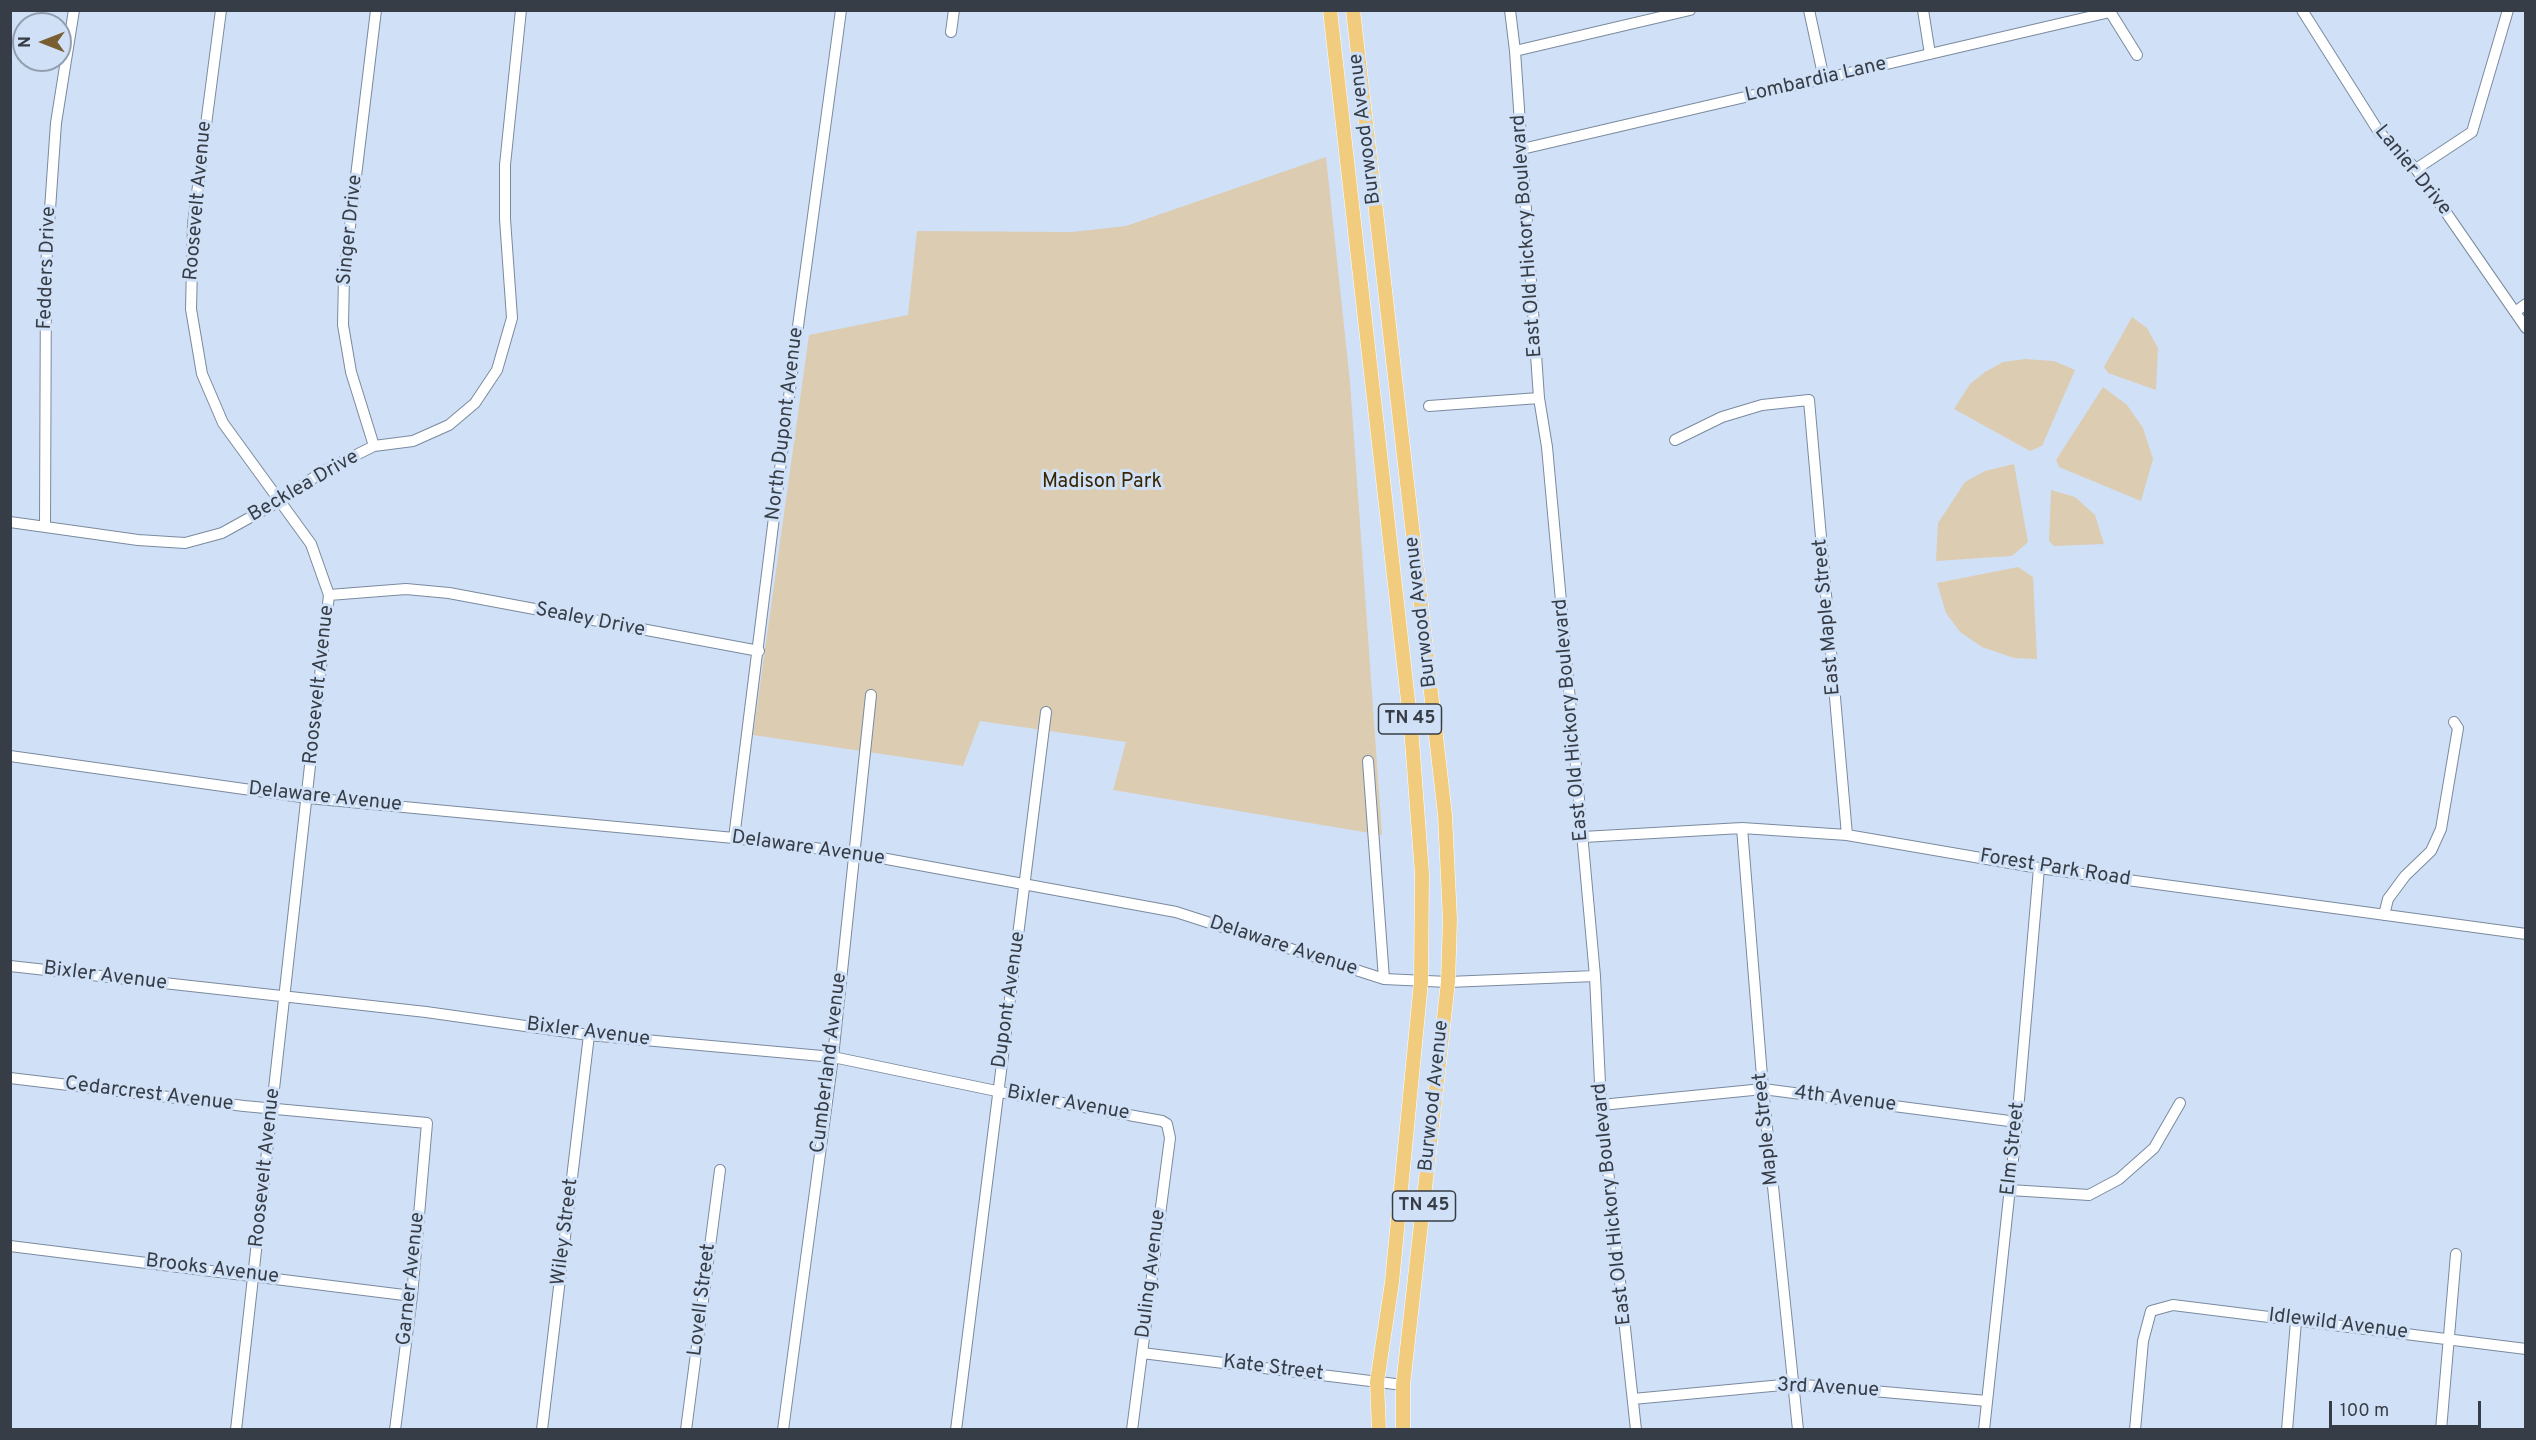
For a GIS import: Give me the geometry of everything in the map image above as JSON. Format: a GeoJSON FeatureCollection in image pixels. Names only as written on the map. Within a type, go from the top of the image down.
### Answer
{"type":"FeatureCollection","features":[{"type":"Feature","properties":{"kind":"main road","name":"Burwood Avenue"},"geometry":{"type":"LineString","coordinates":[[1330,10],[1411,727],[1422,874],[1421,982],[1392,1282],[1377,1382],[1379,1430]]}},
{"type":"Feature","properties":{"kind":"main road","name":"Burwood Avenue"},"geometry":{"type":"LineString","coordinates":[[1353,10],[1445,815],[1450,920],[1448,982],[1403,1385],[1403,1430]]}},
{"type":"Feature","properties":{"kind":"street","name":"Fedders Drive"},"geometry":{"type":"LineString","coordinates":[[45,526],[46,267],[56,123],[74,10]]}},
{"type":"Feature","properties":{"kind":"street","name":"Roosevelt Avenue"},"geometry":{"type":"LineString","coordinates":[[221,10],[193,224],[191,309],[202,374],[224,423],[278,502],[311,544],[329,596],[236,1430]]}},
{"type":"Feature","properties":{"kind":"street","name":"Singer Drive"},"geometry":{"type":"LineString","coordinates":[[374,446],[351,372],[343,325],[344,276],[376,10]]}},
{"type":"Feature","properties":{"kind":"street","name":"Becklea Drive"},"geometry":{"type":"LineString","coordinates":[[10,522],[138,540],[185,543],[222,533],[278,502],[321,472],[374,446],[413,441],[450,425],[475,403],[496,370],[507,342],[512,318],[506,230],[505,165],[521,10]]}},
{"type":"Feature","properties":{"kind":"street","name":"North Dupont Avenue"},"geometry":{"type":"LineString","coordinates":[[734,838],[797,331],[841,10]]}},
{"type":"Feature","properties":{"kind":"street"},"geometry":{"type":"LineString","coordinates":[[951,32],[954,10]]}},
{"type":"Feature","properties":{"kind":"street","name":"East Old Hickory Boulevard"},"geometry":{"type":"LineString","coordinates":[[1510,10],[1515,51],[1539,398],[1547,447],[1595,976],[1601,1105],[1636,1430]]}},
{"type":"Feature","properties":{"kind":"street"},"geometry":{"type":"LineString","coordinates":[[1515,51],[1690,10]]}},
{"type":"Feature","properties":{"kind":"street"},"geometry":{"type":"LineString","coordinates":[[1809,10],[1824,79]]}},
{"type":"Feature","properties":{"kind":"street"},"geometry":{"type":"LineString","coordinates":[[1923,10],[1930,54]]}},
{"type":"Feature","properties":{"kind":"street","name":"Lanier Drive"},"geometry":{"type":"LineString","coordinates":[[2302,10],[2379,132],[2416,169],[2526,327]]}},
{"type":"Feature","properties":{"kind":"street"},"geometry":{"type":"LineString","coordinates":[[2416,169],[2472,132],[2508,10]]}},
{"type":"Feature","properties":{"kind":"street"},"geometry":{"type":"LineString","coordinates":[[2109,11],[2137,55]]}},
{"type":"Feature","properties":{"kind":"street","name":"Lombardia Lane"},"geometry":{"type":"LineString","coordinates":[[1522,149],[2109,11]]}},
{"type":"Feature","properties":{"kind":"street"},"geometry":{"type":"LineString","coordinates":[[2515,312],[2526,304]]}},
{"type":"Feature","properties":{"kind":"street"},"geometry":{"type":"LineString","coordinates":[[1429,406],[1539,398]]}},
{"type":"Feature","properties":{"kind":"street","name":"East Maple Street"},"geometry":{"type":"LineString","coordinates":[[1675,440],[1722,417],[1762,405],[1809,400],[1847,835]]}},
{"type":"Feature","properties":{"kind":"street","name":"Sealey Drive"},"geometry":{"type":"LineString","coordinates":[[329,596],[380,590],[422,590],[759,651]]}},
{"type":"Feature","properties":{"kind":"street","name":"Cumberland Avenue"},"geometry":{"type":"LineString","coordinates":[[783,1430],[833,1057],[872,695]]}},
{"type":"Feature","properties":{"kind":"street","name":"Dupont Avenue"},"geometry":{"type":"LineString","coordinates":[[956,1430],[1046,712]]}},
{"type":"Feature","properties":{"kind":"street"},"geometry":{"type":"LineString","coordinates":[[2384,915],[2388,899],[2405,876],[2431,851],[2441,829],[2458,728],[2454,722]]}},
{"type":"Feature","properties":{"kind":"street","name":"Delaware Avenue"},"geometry":{"type":"LineString","coordinates":[[10,756],[308,798],[734,838],[854,853],[1176,912],[1383,979],[1448,982],[1595,976]]}},
{"type":"Feature","properties":{"kind":"street"},"geometry":{"type":"LineString","coordinates":[[1368,761],[1383,979]]}},
{"type":"Feature","properties":{"kind":"street","name":"Forest Park Road"},"geometry":{"type":"LineString","coordinates":[[1583,837],[1742,828],[1847,835],[2039,868],[2526,934]]}},
{"type":"Feature","properties":{"kind":"street","name":"Maple Street"},"geometry":{"type":"LineString","coordinates":[[1742,828],[1763,1089],[1798,1430]]}},
{"type":"Feature","properties":{"kind":"street","name":"Elm Street"},"geometry":{"type":"LineString","coordinates":[[1984,1430],[2017,1122],[2039,868]]}},
{"type":"Feature","properties":{"kind":"street","name":"Bixler Avenue"},"geometry":{"type":"LineString","coordinates":[[10,966],[283,998],[426,1012],[589,1035],[833,1057],[998,1091],[1162,1121]]}},
{"type":"Feature","properties":{"kind":"street","name":"Wiley Street"},"geometry":{"type":"LineString","coordinates":[[542,1430],[589,1035]]}},
{"type":"Feature","properties":{"kind":"street","name":"Cedarcrest Avenue"},"geometry":{"type":"LineString","coordinates":[[10,1078],[427,1123],[427,1128]]}},
{"type":"Feature","properties":{"kind":"street","name":"4th Avenue"},"geometry":{"type":"LineString","coordinates":[[1601,1105],[1763,1089],[2017,1122]]}},
{"type":"Feature","properties":{"kind":"street"},"geometry":{"type":"LineString","coordinates":[[2010,1190],[2089,1196],[2119,1179],[2154,1148],[2180,1103]]}},
{"type":"Feature","properties":{"kind":"street","name":"Duling Avenue"},"geometry":{"type":"LineString","coordinates":[[1132,1430],[1170,1138],[1167,1124],[1162,1121]]}},
{"type":"Feature","properties":{"kind":"street","name":"Garner Avenue"},"geometry":{"type":"LineString","coordinates":[[395,1430],[412,1296],[427,1128]]}},
{"type":"Feature","properties":{"kind":"street","name":"Lovell Street"},"geometry":{"type":"LineString","coordinates":[[686,1430],[720,1170]]}},
{"type":"Feature","properties":{"kind":"street","name":"Brooks Avenue"},"geometry":{"type":"LineString","coordinates":[[10,1246],[254,1274],[412,1296]]}},
{"type":"Feature","properties":{"kind":"street"},"geometry":{"type":"LineString","coordinates":[[2441,1430],[2456,1254]]}},
{"type":"Feature","properties":{"kind":"street","name":"Idlewild Avenue"},"geometry":{"type":"LineString","coordinates":[[2135,1430],[2143,1341],[2151,1311],[2173,1305],[2526,1349]]}},
{"type":"Feature","properties":{"kind":"street"},"geometry":{"type":"LineString","coordinates":[[2287,1430],[2296,1321]]}},
{"type":"Feature","properties":{"kind":"street","name":"Kate Street"},"geometry":{"type":"LineString","coordinates":[[1142,1353],[1403,1385]]}},
{"type":"Feature","properties":{"kind":"street","name":"3rd Avenue"},"geometry":{"type":"LineString","coordinates":[[1633,1399],[1793,1384],[1987,1401]]}},
{"type":"Feature","properties":{"kind":"green space","name":"Madison Park"},"geometry":{"type":"Polygon","coordinates":[[[1326,157],[1350,382],[1382,835],[1113,790],[1126,742],[980,721],[963,766],[753,735],[809,335],[908,315],[917,231],[1072,232],[1126,226],[1326,157]]]}},
{"type":"Feature","properties":{"kind":"green space"},"geometry":{"type":"Polygon","coordinates":[[[2132,317],[2147,328],[2158,348],[2156,390],[2108,373],[2104,367],[2132,317]]]}},
{"type":"Feature","properties":{"kind":"green space"},"geometry":{"type":"Polygon","coordinates":[[[2025,359],[2054,361],[2075,370],[2042,446],[2030,451],[1954,409],[1970,384],[1985,372],[2003,362],[2025,359]]]}},
{"type":"Feature","properties":{"kind":"green space"},"geometry":{"type":"Polygon","coordinates":[[[2103,387],[2127,405],[2143,428],[2153,459],[2141,501],[2059,467],[2056,460],[2103,387]]]}},
{"type":"Feature","properties":{"kind":"green space"},"geometry":{"type":"Polygon","coordinates":[[[2014,464],[2028,542],[2012,556],[1936,561],[1938,523],[1965,482],[1985,471],[2014,464]]]}},
{"type":"Feature","properties":{"kind":"green space"},"geometry":{"type":"Polygon","coordinates":[[[2051,490],[2075,497],[2095,515],[2104,544],[2054,546],[2049,541],[2051,490]]]}},
{"type":"Feature","properties":{"kind":"green space"},"geometry":{"type":"Polygon","coordinates":[[[2018,567],[2033,577],[2037,659],[2014,658],[1982,647],[1960,632],[1946,613],[1937,583],[2018,567]]]}}]}
